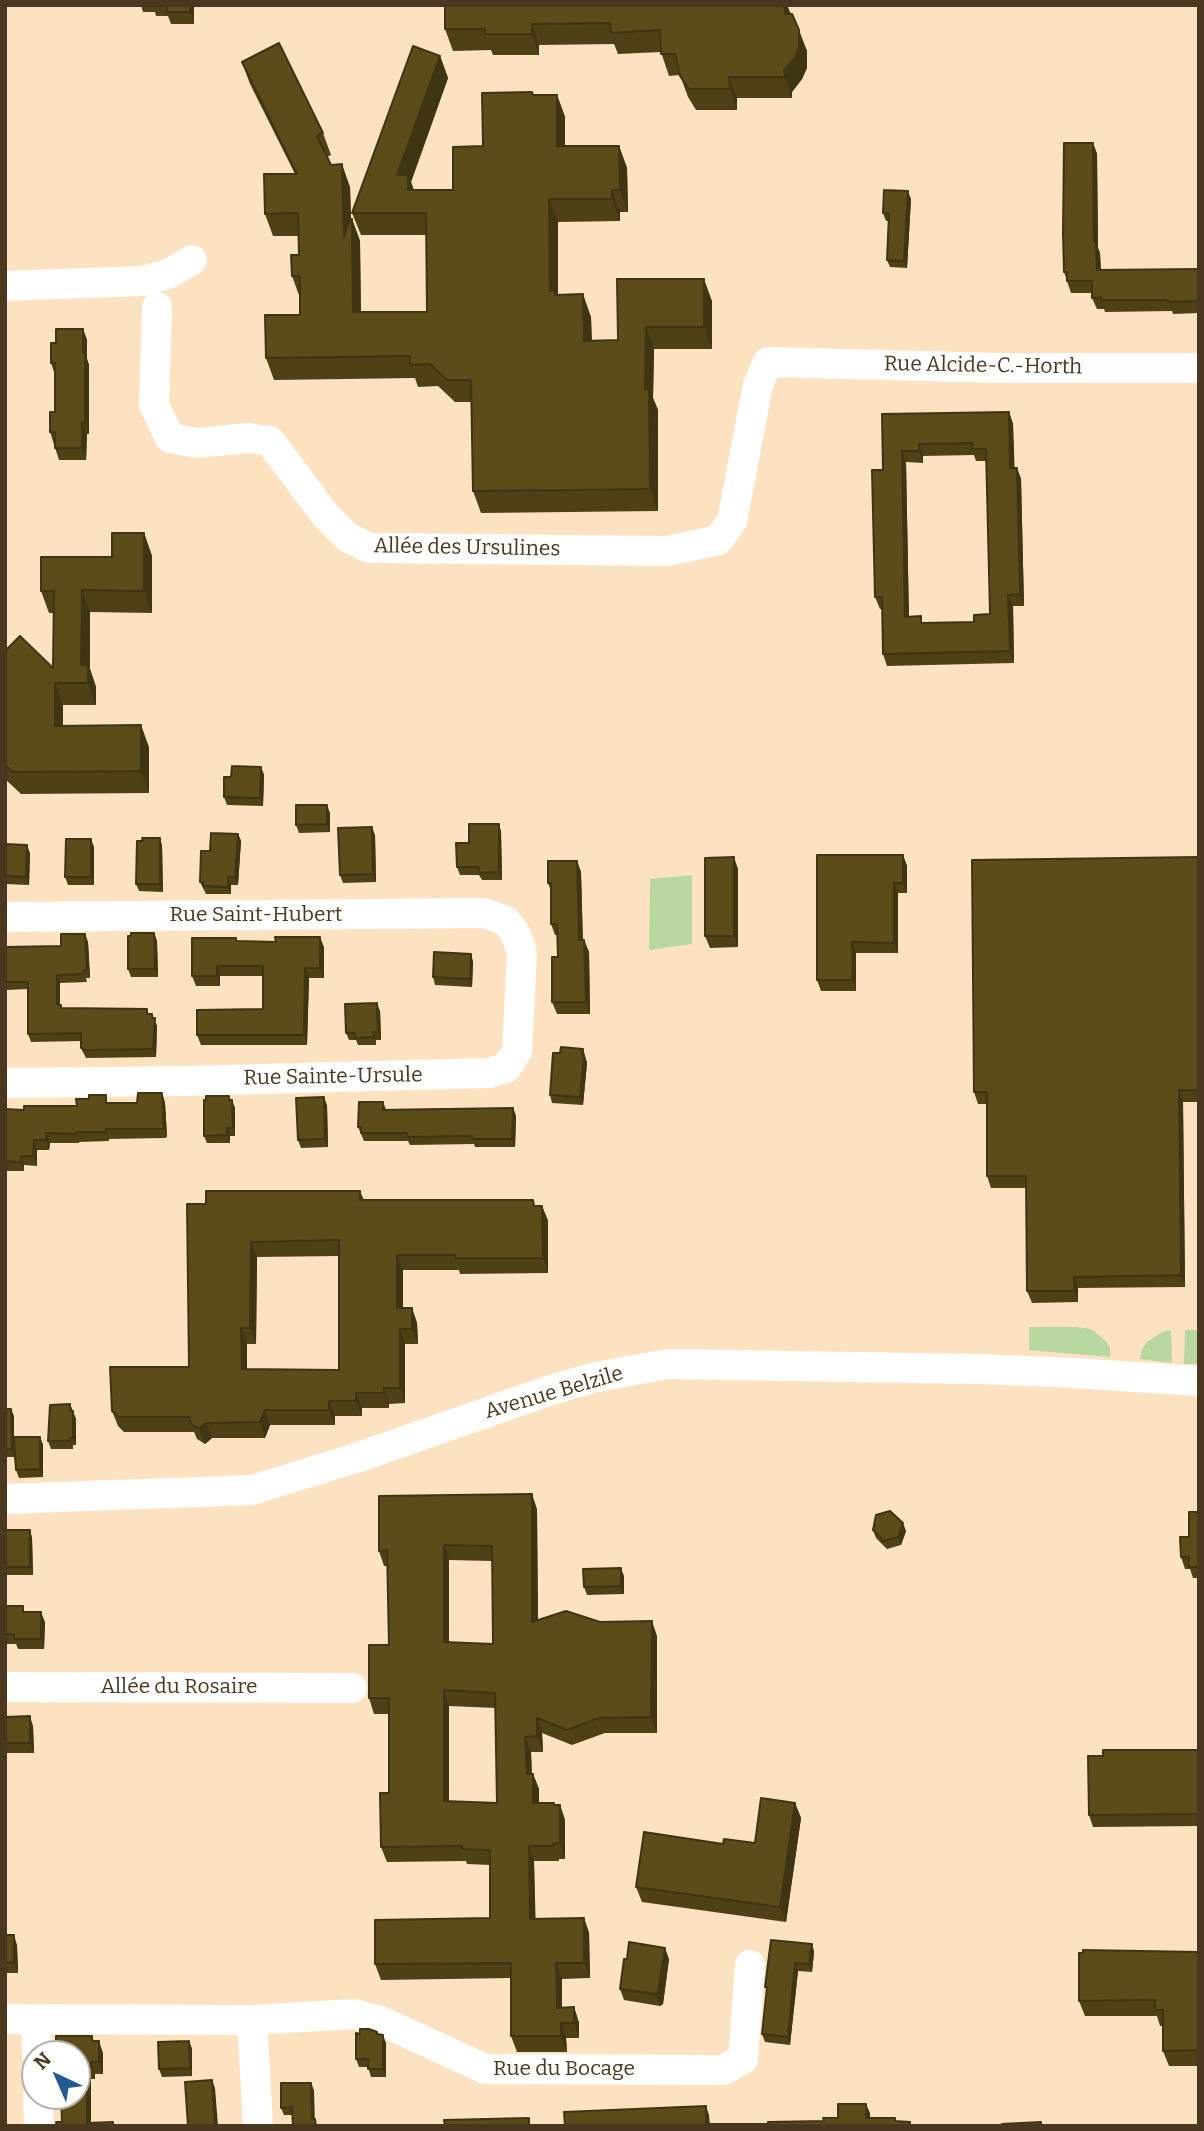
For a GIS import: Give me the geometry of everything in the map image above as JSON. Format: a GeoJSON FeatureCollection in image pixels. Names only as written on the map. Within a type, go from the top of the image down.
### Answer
{"type":"FeatureCollection","features":[{"type":"Feature","properties":{"kind":"street"},"geometry":{"type":"LineString","coordinates":[[5,286],[142,281],[168,274],[192,260]]}},
{"type":"Feature","properties":{"kind":"street","name":"Allée des Ursulines"},"geometry":{"type":"LineString","coordinates":[[157,307],[155,405],[170,438],[197,443],[271,440],[326,516],[347,537],[369,548],[668,551],[718,540],[732,521],[758,384],[768,362]]}},
{"type":"Feature","properties":{"kind":"street","name":"Rue Alcide-C.-Horth"},"geometry":{"type":"LineString","coordinates":[[768,362],[998,368],[1199,368]]}},
{"type":"Feature","properties":{"kind":"street","name":"Rue Saint-Hubert"},"geometry":{"type":"LineString","coordinates":[[5,917],[484,913],[506,921]]}},
{"type":"Feature","properties":{"kind":"street","name":"Rue Sainte-Ursule"},"geometry":{"type":"LineString","coordinates":[[5,1083],[489,1073],[506,1068],[517,1051],[522,952],[515,933],[506,921]]}},
{"type":"Feature","properties":{"kind":"street","name":"Avenue Belzile"},"geometry":{"type":"LineString","coordinates":[[5,1499],[252,1490],[356,1458],[551,1390],[596,1377],[668,1364],[975,1368],[1199,1381]]}},
{"type":"Feature","properties":{"kind":"street","name":"Allée du Rosaire"},"geometry":{"type":"LineString","coordinates":[[5,1687],[352,1688]]}},
{"type":"Feature","properties":{"kind":"street","name":"Rue du Bocage"},"geometry":{"type":"LineString","coordinates":[[5,2019],[252,2020],[354,2014],[381,2021],[485,2070],[723,2070],[743,2059],[750,1965]]}},
{"type":"Feature","properties":{"kind":"street"},"geometry":{"type":"LineString","coordinates":[[36,2020],[37,2040]]}},
{"type":"Feature","properties":{"kind":"street"},"geometry":{"type":"LineString","coordinates":[[252,2020],[258,2126]]}},
{"type":"Feature","properties":{"kind":"green space"},"geometry":{"type":"Polygon","coordinates":[[[692,875],[692,944],[649,950],[650,879],[692,875]]]}},
{"type":"Feature","properties":{"kind":"green space"},"geometry":{"type":"Polygon","coordinates":[[[1029,1327],[1091,1329],[1106,1341],[1110,1348],[1110,1357],[1029,1350],[1029,1327]]]}},
{"type":"Feature","properties":{"kind":"green space"},"geometry":{"type":"Polygon","coordinates":[[[1171,1330],[1172,1363],[1140,1359],[1141,1351],[1147,1342],[1162,1332],[1171,1330]]]}},
{"type":"Feature","properties":{"kind":"green space"},"geometry":{"type":"Polygon","coordinates":[[[1185,1330],[1199,1330],[1199,1364],[1184,1364],[1185,1330]]]}},
{"type":"Feature","properties":{"kind":"building"},"geometry":{"type":"Polygon","coordinates":[[[167,5],[190,5],[190,12],[167,12],[167,5]]]}},
{"type":"Feature","properties":{"kind":"building"},"geometry":{"type":"Polygon","coordinates":[[[445,5],[784,5],[785,14],[792,14],[799,30],[799,47],[795,58],[784,70],[785,77],[729,77],[730,89],[689,89],[680,76],[675,54],[661,54],[660,30],[611,33],[610,23],[532,24],[532,34],[485,34],[485,29],[445,29],[445,5]]]}},
{"type":"Feature","properties":{"kind":"building"},"geometry":{"type":"Polygon","coordinates":[[[279,43],[323,133],[317,136],[331,165],[342,164],[344,237],[352,219],[353,312],[427,312],[426,213],[352,213],[413,46],[440,56],[397,175],[408,175],[408,190],[453,190],[453,147],[483,146],[482,93],[532,92],[533,95],[557,95],[557,146],[619,146],[620,190],[612,190],[612,199],[549,199],[550,291],[555,290],[555,295],[583,294],[584,341],[618,340],[617,279],[704,279],[704,327],[646,327],[645,389],[649,388],[650,489],[473,491],[471,380],[447,380],[430,364],[410,365],[410,356],[266,358],[265,315],[300,315],[300,276],[292,276],[291,255],[299,255],[298,213],[265,214],[264,174],[297,174],[242,62],[279,43]]]}},
{"type":"Feature","properties":{"kind":"building"},"geometry":{"type":"Polygon","coordinates":[[[1064,143],[1093,143],[1094,242],[1097,270],[1198,269],[1199,301],[1101,300],[1101,297],[1092,298],[1092,281],[1067,281],[1067,272],[1064,272],[1063,233],[1064,143]]]}},
{"type":"Feature","properties":{"kind":"building"},"geometry":{"type":"Polygon","coordinates":[[[884,190],[908,191],[904,261],[887,260],[889,214],[883,213],[884,190]]]}},
{"type":"Feature","properties":{"kind":"building"},"geometry":{"type":"Polygon","coordinates":[[[56,329],[83,329],[85,423],[82,422],[82,448],[55,448],[55,432],[50,432],[50,412],[55,412],[55,363],[51,363],[51,343],[56,343],[56,329]]]}},
{"type":"Feature","properties":{"kind":"building"},"geometry":{"type":"Polygon","coordinates":[[[1009,412],[1010,468],[1017,468],[1020,594],[1008,595],[1010,651],[883,654],[882,597],[875,597],[872,470],[883,470],[882,414],[1009,412]],[[972,443],[919,444],[919,451],[902,451],[905,617],[921,616],[921,623],[974,622],[974,615],[990,614],[986,449],[972,449],[972,443]]]}},
{"type":"Feature","properties":{"kind":"building"},"geometry":{"type":"Polygon","coordinates":[[[112,533],[144,533],[144,591],[82,590],[81,665],[88,665],[88,683],[55,683],[55,726],[141,725],[141,771],[13,772],[5,765],[5,651],[20,636],[53,668],[54,591],[41,591],[41,557],[112,557],[112,533]]]}},
{"type":"Feature","properties":{"kind":"building"},"geometry":{"type":"Polygon","coordinates":[[[232,766],[261,767],[260,798],[224,797],[224,777],[231,777],[232,766]]]}},
{"type":"Feature","properties":{"kind":"building"},"geometry":{"type":"Polygon","coordinates":[[[296,805],[327,805],[327,824],[296,825],[296,805]]]}},
{"type":"Feature","properties":{"kind":"building"},"geometry":{"type":"Polygon","coordinates":[[[469,824],[499,824],[499,872],[479,873],[479,867],[457,867],[456,843],[469,843],[469,824]]]}},
{"type":"Feature","properties":{"kind":"building"},"geometry":{"type":"Polygon","coordinates":[[[372,827],[373,874],[340,875],[338,828],[372,827]]]}},
{"type":"Feature","properties":{"kind":"building"},"geometry":{"type":"Polygon","coordinates":[[[211,833],[238,834],[235,877],[228,877],[228,887],[203,886],[203,882],[200,882],[201,851],[210,851],[211,833]]]}},
{"type":"Feature","properties":{"kind":"building"},"geometry":{"type":"Polygon","coordinates":[[[142,838],[160,838],[160,884],[136,884],[137,841],[143,841],[142,838]]]}},
{"type":"Feature","properties":{"kind":"building"},"geometry":{"type":"Polygon","coordinates":[[[66,839],[91,839],[91,877],[65,877],[66,839]]]}},
{"type":"Feature","properties":{"kind":"building"},"geometry":{"type":"Polygon","coordinates":[[[5,844],[27,845],[26,877],[5,876],[5,844]]]}},
{"type":"Feature","properties":{"kind":"building"},"geometry":{"type":"Polygon","coordinates":[[[817,855],[903,855],[903,883],[894,883],[894,943],[852,942],[853,980],[817,980],[817,855]]]}},
{"type":"Feature","properties":{"kind":"building"},"geometry":{"type":"Polygon","coordinates":[[[734,857],[734,936],[705,936],[705,858],[734,857]]]}},
{"type":"Feature","properties":{"kind":"building"},"geometry":{"type":"Polygon","coordinates":[[[1199,857],[1199,1090],[1179,1090],[1181,1275],[1074,1277],[1074,1291],[1027,1291],[1026,1176],[987,1176],[987,1092],[974,1092],[972,860],[1199,857]]]}},
{"type":"Feature","properties":{"kind":"building"},"geometry":{"type":"Polygon","coordinates":[[[548,861],[577,861],[579,940],[584,940],[586,1002],[552,1002],[552,957],[558,957],[557,924],[551,924],[548,861]]]}},
{"type":"Feature","properties":{"kind":"building"},"geometry":{"type":"Polygon","coordinates":[[[131,933],[154,933],[155,969],[128,969],[128,936],[131,936],[131,933]]]}},
{"type":"Feature","properties":{"kind":"building"},"geometry":{"type":"Polygon","coordinates":[[[61,934],[85,934],[87,970],[84,970],[84,974],[57,975],[57,1005],[61,1005],[61,1008],[147,1009],[147,1014],[152,1014],[152,1018],[155,1018],[153,1049],[83,1050],[81,1033],[28,1034],[28,982],[5,982],[5,947],[61,946],[61,934]]]}},
{"type":"Feature","properties":{"kind":"building"},"geometry":{"type":"Polygon","coordinates":[[[275,937],[320,937],[320,968],[305,968],[304,1035],[197,1035],[197,1010],[263,1009],[263,966],[217,966],[217,976],[192,976],[192,938],[276,942],[275,937]]]}},
{"type":"Feature","properties":{"kind":"building"},"geometry":{"type":"Polygon","coordinates":[[[434,952],[471,954],[470,979],[433,977],[434,952]]]}},
{"type":"Feature","properties":{"kind":"building"},"geometry":{"type":"Polygon","coordinates":[[[377,1003],[378,1032],[373,1032],[374,1037],[355,1038],[355,1033],[346,1033],[345,1004],[377,1003]]]}},
{"type":"Feature","properties":{"kind":"building"},"geometry":{"type":"Polygon","coordinates":[[[561,1047],[583,1049],[580,1097],[550,1095],[553,1053],[560,1053],[561,1047]]]}},
{"type":"Feature","properties":{"kind":"building"},"geometry":{"type":"Polygon","coordinates":[[[138,1093],[162,1093],[164,1128],[106,1129],[106,1132],[76,1134],[46,1133],[46,1140],[34,1140],[33,1156],[21,1156],[21,1162],[5,1161],[5,1109],[24,1110],[24,1106],[77,1106],[76,1099],[89,1099],[89,1095],[106,1095],[106,1103],[137,1103],[138,1093]]]}},
{"type":"Feature","properties":{"kind":"building"},"geometry":{"type":"Polygon","coordinates":[[[206,1096],[229,1096],[229,1100],[232,1100],[233,1128],[227,1128],[227,1135],[204,1136],[206,1096]]]}},
{"type":"Feature","properties":{"kind":"building"},"geometry":{"type":"Polygon","coordinates":[[[324,1097],[325,1139],[298,1140],[296,1098],[324,1097]]]}},
{"type":"Feature","properties":{"kind":"building"},"geometry":{"type":"Polygon","coordinates":[[[359,1102],[383,1102],[383,1110],[513,1108],[512,1139],[472,1139],[472,1136],[407,1137],[407,1133],[361,1133],[361,1127],[358,1127],[359,1102]]]}},
{"type":"Feature","properties":{"kind":"building"},"geometry":{"type":"Polygon","coordinates":[[[206,1191],[360,1191],[360,1200],[533,1200],[534,1206],[542,1206],[543,1258],[397,1255],[397,1308],[412,1308],[412,1329],[400,1329],[400,1388],[384,1388],[384,1393],[356,1393],[356,1401],[329,1401],[329,1410],[265,1410],[260,1422],[206,1423],[199,1429],[191,1424],[189,1417],[119,1417],[112,1411],[110,1367],[189,1367],[187,1204],[206,1204],[206,1191]],[[339,1240],[251,1242],[250,1328],[241,1328],[242,1369],[339,1370],[339,1240]]]}},
{"type":"Feature","properties":{"kind":"building"},"geometry":{"type":"Polygon","coordinates":[[[70,1404],[70,1411],[73,1411],[73,1438],[70,1438],[70,1441],[48,1441],[50,1405],[70,1404]]]}},
{"type":"Feature","properties":{"kind":"building"},"geometry":{"type":"Polygon","coordinates":[[[5,1409],[11,1409],[12,1449],[5,1449],[5,1409]]]}},
{"type":"Feature","properties":{"kind":"building"},"geometry":{"type":"Polygon","coordinates":[[[14,1437],[40,1437],[40,1469],[16,1470],[14,1437]]]}},
{"type":"Feature","properties":{"kind":"building"},"geometry":{"type":"Polygon","coordinates":[[[532,1494],[532,1622],[566,1611],[600,1622],[652,1621],[651,1717],[599,1718],[567,1730],[537,1718],[537,1736],[525,1737],[527,1774],[533,1774],[533,1803],[560,1805],[560,1843],[553,1846],[529,1846],[530,1919],[584,1918],[584,1963],[556,1963],[557,2008],[574,2007],[574,2023],[561,2023],[561,2036],[511,2036],[511,1963],[375,1964],[375,1920],[490,1918],[490,1850],[462,1849],[462,1846],[381,1847],[380,1793],[389,1793],[389,1698],[369,1698],[369,1645],[389,1645],[387,1550],[379,1551],[379,1496],[532,1494]],[[444,1545],[444,1642],[493,1644],[492,1546],[444,1545]],[[444,1690],[444,1801],[497,1803],[495,1693],[444,1690]]]}},
{"type":"Feature","properties":{"kind":"building"},"geometry":{"type":"Polygon","coordinates":[[[890,1511],[903,1523],[898,1537],[884,1541],[873,1530],[876,1515],[890,1511]]]}},
{"type":"Feature","properties":{"kind":"building"},"geometry":{"type":"Polygon","coordinates":[[[1189,1512],[1199,1512],[1199,1567],[1189,1567],[1189,1557],[1181,1557],[1180,1537],[1189,1537],[1189,1512]]]}},
{"type":"Feature","properties":{"kind":"building"},"geometry":{"type":"Polygon","coordinates":[[[5,1530],[30,1530],[30,1567],[5,1567],[5,1530]]]}},
{"type":"Feature","properties":{"kind":"building"},"geometry":{"type":"Polygon","coordinates":[[[621,1568],[621,1586],[584,1587],[583,1569],[621,1568]]]}},
{"type":"Feature","properties":{"kind":"building"},"geometry":{"type":"Polygon","coordinates":[[[5,1606],[23,1606],[23,1612],[41,1612],[41,1639],[14,1639],[14,1634],[5,1634],[5,1606]]]}},
{"type":"Feature","properties":{"kind":"building"},"geometry":{"type":"Polygon","coordinates":[[[30,1716],[30,1743],[5,1743],[5,1717],[30,1716]]]}},
{"type":"Feature","properties":{"kind":"building"},"geometry":{"type":"Polygon","coordinates":[[[1103,1750],[1199,1750],[1199,1814],[1089,1815],[1088,1756],[1103,1756],[1103,1750]]]}},
{"type":"Feature","properties":{"kind":"building"},"geometry":{"type":"Polygon","coordinates":[[[761,1798],[795,1803],[780,1907],[636,1887],[644,1832],[723,1844],[724,1839],[755,1843],[761,1798]]]}},
{"type":"Feature","properties":{"kind":"building"},"geometry":{"type":"Polygon","coordinates":[[[5,1935],[14,1935],[14,1962],[5,1963],[5,1935]]]}},
{"type":"Feature","properties":{"kind":"building"},"geometry":{"type":"Polygon","coordinates":[[[771,1940],[812,1944],[809,1964],[795,1963],[788,2037],[762,2034],[771,1940]]]}},
{"type":"Feature","properties":{"kind":"building"},"geometry":{"type":"Polygon","coordinates":[[[629,1942],[665,1948],[656,1994],[620,1989],[629,1942]]]}},
{"type":"Feature","properties":{"kind":"building"},"geometry":{"type":"Polygon","coordinates":[[[1083,1950],[1199,1952],[1199,2050],[1163,2051],[1163,2010],[1155,2010],[1155,2000],[1079,2001],[1079,1953],[1083,1953],[1083,1950]]]}},
{"type":"Feature","properties":{"kind":"building"},"geometry":{"type":"Polygon","coordinates":[[[360,2029],[369,2029],[383,2035],[383,2069],[368,2069],[368,2059],[356,2059],[356,2033],[360,2034],[360,2029]]]}},
{"type":"Feature","properties":{"kind":"building"},"geometry":{"type":"Polygon","coordinates":[[[56,2036],[92,2036],[92,2041],[99,2041],[99,2062],[91,2062],[91,2040],[56,2040],[56,2036]]]}},
{"type":"Feature","properties":{"kind":"building"},"geometry":{"type":"Polygon","coordinates":[[[189,2041],[190,2068],[159,2069],[158,2042],[189,2041]]]}},
{"type":"Feature","properties":{"kind":"building"},"geometry":{"type":"Polygon","coordinates":[[[212,2080],[215,2126],[188,2126],[185,2082],[212,2080]]]}},
{"type":"Feature","properties":{"kind":"building"},"geometry":{"type":"Polygon","coordinates":[[[281,2083],[311,2083],[312,2119],[315,2119],[316,2126],[293,2126],[292,2107],[281,2108],[281,2083]]]}},
{"type":"Feature","properties":{"kind":"building"},"geometry":{"type":"Polygon","coordinates":[[[838,2104],[866,2104],[866,2118],[895,2118],[895,2121],[910,2122],[910,2126],[565,2126],[564,2112],[706,2106],[706,2124],[768,2124],[838,2118],[838,2104]]]}},
{"type":"Feature","properties":{"kind":"building"},"geometry":{"type":"Polygon","coordinates":[[[62,2110],[87,2110],[87,2123],[113,2122],[113,2126],[57,2126],[56,2122],[62,2122],[62,2110]]]}},
{"type":"Feature","properties":{"kind":"building"},"geometry":{"type":"Polygon","coordinates":[[[529,2118],[529,2126],[445,2126],[444,2120],[529,2118]]]}},
{"type":"Feature","properties":{"kind":"building"},"geometry":{"type":"Polygon","coordinates":[[[1041,2122],[1041,2126],[1002,2126],[1002,2124],[1041,2122]]]}}]}
